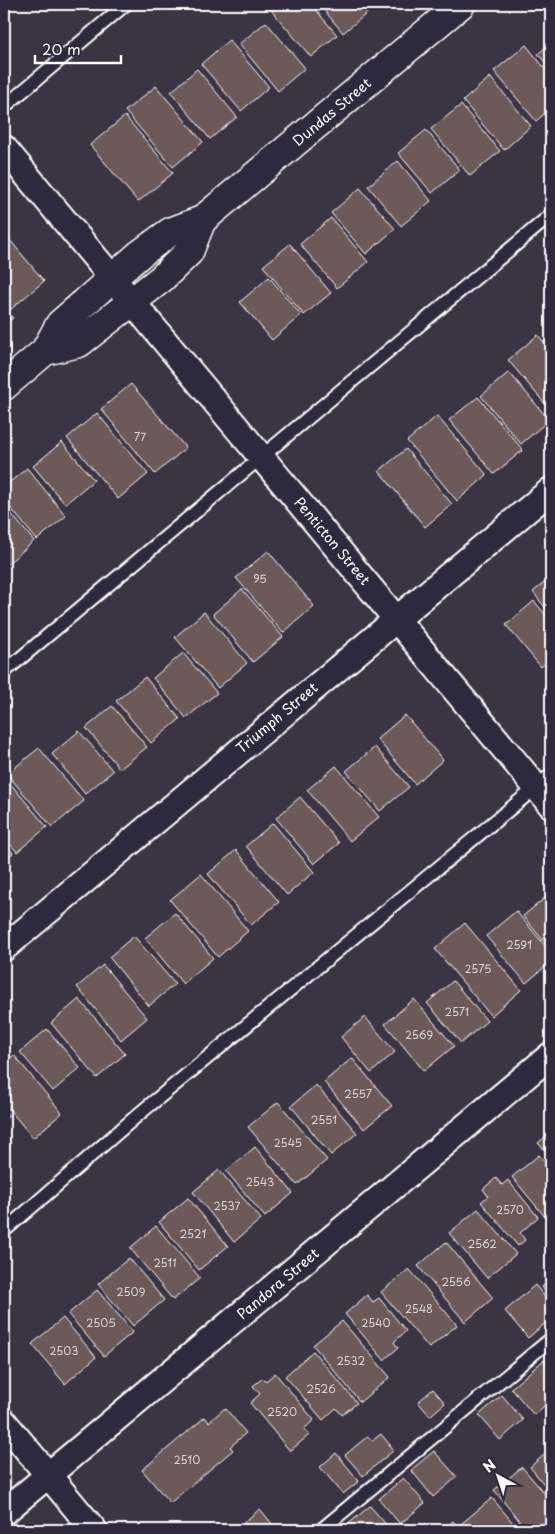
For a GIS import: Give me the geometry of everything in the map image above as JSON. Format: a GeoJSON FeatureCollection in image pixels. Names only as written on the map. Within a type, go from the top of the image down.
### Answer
{"type":"FeatureCollection","features":[{"type":"Feature","properties":{"kind":"street","name":"Dundas Street"},"geometry":{"type":"LineString","coordinates":[[4,386],[45,351],[60,324],[114,277],[170,232],[202,220],[461,4]]}},
{"type":"Feature","properties":{"kind":"street","name":"Penticton Street"},"geometry":{"type":"LineString","coordinates":[[4,148],[114,277],[396,619],[546,789]]}},
{"type":"Feature","properties":{"kind":"street","name":"Dundas Street"},"geometry":{"type":"LineString","coordinates":[[45,351],[79,343],[133,301],[189,252],[202,220]]}},
{"type":"Feature","properties":{"kind":"street","name":"Triumph Street"},"geometry":{"type":"LineString","coordinates":[[4,948],[551,490]]}},
{"type":"Feature","properties":{"kind":"street","name":"Pandora Street"},"geometry":{"type":"LineString","coordinates":[[4,1512],[551,1055]]}},
{"type":"Feature","properties":{"kind":"street"},"geometry":{"type":"LineString","coordinates":[[4,1422],[94,1530]]}},
{"type":"Feature","properties":{"kind":"lane"},"geometry":{"type":"LineString","coordinates":[[4,107],[126,4]]}},
{"type":"Feature","properties":{"kind":"lane"},"geometry":{"type":"LineString","coordinates":[[4,672],[551,215]]}},
{"type":"Feature","properties":{"kind":"lane"},"geometry":{"type":"LineString","coordinates":[[4,1231],[139,1114],[546,789]]}},
{"type":"Feature","properties":{"kind":"lane"},"geometry":{"type":"LineString","coordinates":[[321,1530],[551,1338]]}},
{"type":"Feature","properties":{"kind":"building"},"geometry":{"type":"Polygon","coordinates":[[[266,4],[311,4],[337,35],[311,57],[266,4]]]}},
{"type":"Feature","properties":{"kind":"building"},"geometry":{"type":"Polygon","coordinates":[[[319,4],[367,4],[372,9],[343,33],[319,4]]]}},
{"type":"Feature","properties":{"kind":"building"},"geometry":{"type":"Polygon","coordinates":[[[266,22],[305,68],[278,91],[239,44],[266,22]]]}},
{"type":"Feature","properties":{"kind":"building"},"geometry":{"type":"Polygon","coordinates":[[[229,40],[269,87],[241,111],[201,64],[229,40]]]}},
{"type":"Feature","properties":{"kind":"building"},"geometry":{"type":"Polygon","coordinates":[[[551,42],[551,70],[538,54],[551,42]]]}},
{"type":"Feature","properties":{"kind":"building"},"geometry":{"type":"Polygon","coordinates":[[[526,45],[551,76],[551,108],[536,121],[494,71],[526,45]]]}},
{"type":"Feature","properties":{"kind":"building"},"geometry":{"type":"Polygon","coordinates":[[[197,69],[237,117],[210,139],[171,92],[197,69]]]}},
{"type":"Feature","properties":{"kind":"building"},"geometry":{"type":"Polygon","coordinates":[[[490,77],[531,126],[504,150],[463,101],[490,77]]]}},
{"type":"Feature","properties":{"kind":"building"},"geometry":{"type":"Polygon","coordinates":[[[156,86],[203,142],[173,167],[125,111],[156,86]]]}},
{"type":"Feature","properties":{"kind":"building"},"geometry":{"type":"Polygon","coordinates":[[[461,105],[500,151],[470,176],[431,129],[461,105]]]}},
{"type":"Feature","properties":{"kind":"building"},"geometry":{"type":"Polygon","coordinates":[[[125,116],[173,173],[138,202],[90,145],[125,116]]]}},
{"type":"Feature","properties":{"kind":"building"},"geometry":{"type":"Polygon","coordinates":[[[426,130],[460,170],[432,193],[398,153],[426,130]]]}},
{"type":"Feature","properties":{"kind":"building"},"geometry":{"type":"Polygon","coordinates":[[[398,161],[431,201],[401,226],[368,186],[398,161]]]}},
{"type":"Feature","properties":{"kind":"building"},"geometry":{"type":"Polygon","coordinates":[[[360,188],[395,229],[366,254],[331,213],[360,188]]]}},
{"type":"Feature","properties":{"kind":"building"},"geometry":{"type":"Polygon","coordinates":[[[331,218],[368,262],[337,288],[300,244],[331,218]]]}},
{"type":"Feature","properties":{"kind":"building"},"geometry":{"type":"Polygon","coordinates":[[[4,233],[44,281],[10,310],[4,303],[4,233]]]}},
{"type":"Feature","properties":{"kind":"building"},"geometry":{"type":"Polygon","coordinates":[[[290,244],[331,293],[304,315],[263,266],[290,244]]]}},
{"type":"Feature","properties":{"kind":"building"},"geometry":{"type":"Polygon","coordinates":[[[269,277],[301,315],[272,340],[240,302],[269,277]]]}},
{"type":"Feature","properties":{"kind":"building"},"geometry":{"type":"Polygon","coordinates":[[[4,308],[13,318],[4,325],[4,308]]]}},
{"type":"Feature","properties":{"kind":"building"},"geometry":{"type":"Polygon","coordinates":[[[538,335],[551,351],[551,411],[508,360],[538,335]]]}},
{"type":"Feature","properties":{"kind":"building"},"geometry":{"type":"Polygon","coordinates":[[[509,372],[549,420],[521,444],[481,396],[509,372]]]}},
{"type":"Feature","properties":{"kind":"building"},"geometry":{"type":"Polygon","coordinates":[[[131,384],[186,448],[155,474],[101,409],[131,384]]]}},
{"type":"Feature","properties":{"kind":"building"},"geometry":{"type":"Polygon","coordinates":[[[478,397],[523,450],[494,474],[449,420],[478,397]]]}},
{"type":"Feature","properties":{"kind":"building"},"geometry":{"type":"Polygon","coordinates":[[[97,413],[148,474],[118,499],[67,438],[97,413]]]}},
{"type":"Feature","properties":{"kind":"building"},"geometry":{"type":"Polygon","coordinates":[[[437,416],[487,475],[457,501],[407,441],[437,416]]]}},
{"type":"Feature","properties":{"kind":"building"},"geometry":{"type":"Polygon","coordinates":[[[62,442],[94,480],[65,504],[33,466],[62,442]]]}},
{"type":"Feature","properties":{"kind":"building"},"geometry":{"type":"Polygon","coordinates":[[[406,449],[452,504],[425,527],[379,471],[406,449]]]}},
{"type":"Feature","properties":{"kind":"building"},"geometry":{"type":"Polygon","coordinates":[[[27,468],[66,516],[37,540],[4,500],[4,487],[27,468]]]}},
{"type":"Feature","properties":{"kind":"building"},"geometry":{"type":"Polygon","coordinates":[[[4,505],[34,541],[4,567],[4,505]]]}},
{"type":"Feature","properties":{"kind":"building"},"geometry":{"type":"Polygon","coordinates":[[[268,551],[314,606],[283,633],[236,578],[268,551]]]}},
{"type":"Feature","properties":{"kind":"building"},"geometry":{"type":"Polygon","coordinates":[[[551,577],[551,615],[533,592],[551,577]]]}},
{"type":"Feature","properties":{"kind":"building"},"geometry":{"type":"Polygon","coordinates":[[[242,589],[283,637],[253,662],[213,614],[242,589]]]}},
{"type":"Feature","properties":{"kind":"building"},"geometry":{"type":"Polygon","coordinates":[[[534,601],[551,621],[551,658],[541,667],[506,625],[534,601]]]}},
{"type":"Feature","properties":{"kind":"building"},"geometry":{"type":"Polygon","coordinates":[[[204,612],[247,663],[218,688],[175,637],[204,612]]]}},
{"type":"Feature","properties":{"kind":"building"},"geometry":{"type":"Polygon","coordinates":[[[183,653],[217,693],[186,718],[153,678],[183,653]]]}},
{"type":"Feature","properties":{"kind":"building"},"geometry":{"type":"Polygon","coordinates":[[[145,677],[180,719],[151,743],[116,701],[145,677]]]}},
{"type":"Feature","properties":{"kind":"building"},"geometry":{"type":"Polygon","coordinates":[[[112,706],[147,747],[120,769],[86,728],[112,706]]]}},
{"type":"Feature","properties":{"kind":"building"},"geometry":{"type":"Polygon","coordinates":[[[405,715],[443,760],[415,784],[377,739],[405,715]]]}},
{"type":"Feature","properties":{"kind":"building"},"geometry":{"type":"Polygon","coordinates":[[[79,731],[113,771],[85,794],[52,754],[79,731]]]}},
{"type":"Feature","properties":{"kind":"building"},"geometry":{"type":"Polygon","coordinates":[[[375,747],[409,787],[380,811],[346,771],[375,747]]]}},
{"type":"Feature","properties":{"kind":"building"},"geometry":{"type":"Polygon","coordinates":[[[39,748],[84,801],[52,827],[7,774],[39,748]]]}},
{"type":"Feature","properties":{"kind":"building"},"geometry":{"type":"Polygon","coordinates":[[[336,766],[379,817],[350,841],[307,790],[336,766]]]}},
{"type":"Feature","properties":{"kind":"building"},"geometry":{"type":"Polygon","coordinates":[[[4,776],[47,827],[17,852],[4,837],[4,776]]]}},
{"type":"Feature","properties":{"kind":"building"},"geometry":{"type":"Polygon","coordinates":[[[300,797],[339,843],[314,864],[276,818],[300,797]]]}},
{"type":"Feature","properties":{"kind":"building"},"geometry":{"type":"Polygon","coordinates":[[[273,823],[314,872],[287,895],[246,846],[273,823]]]}},
{"type":"Feature","properties":{"kind":"building"},"geometry":{"type":"Polygon","coordinates":[[[4,842],[13,853],[4,861],[4,842]]]}},
{"type":"Feature","properties":{"kind":"building"},"geometry":{"type":"Polygon","coordinates":[[[236,850],[279,902],[251,925],[208,874],[236,850]]]}},
{"type":"Feature","properties":{"kind":"building"},"geometry":{"type":"Polygon","coordinates":[[[201,874],[248,931],[218,957],[170,900],[201,874]]]}},
{"type":"Feature","properties":{"kind":"building"},"geometry":{"type":"Polygon","coordinates":[[[551,893],[551,950],[523,916],[551,893]]]}},
{"type":"Feature","properties":{"kind":"building"},"geometry":{"type":"Polygon","coordinates":[[[516,911],[551,953],[551,962],[526,983],[486,936],[516,911]]]}},
{"type":"Feature","properties":{"kind":"building"},"geometry":{"type":"Polygon","coordinates":[[[175,913],[213,958],[183,984],[145,938],[175,913]]]}},
{"type":"Feature","properties":{"kind":"building"},"geometry":{"type":"Polygon","coordinates":[[[465,923],[521,990],[491,1016],[435,949],[465,923]]]}},
{"type":"Feature","properties":{"kind":"building"},"geometry":{"type":"Polygon","coordinates":[[[134,936],[175,984],[149,1006],[109,957],[134,936]]]}},
{"type":"Feature","properties":{"kind":"building"},"geometry":{"type":"Polygon","coordinates":[[[103,965],[147,1018],[121,1040],[77,987],[103,965]]]}},
{"type":"Feature","properties":{"kind":"building"},"geometry":{"type":"Polygon","coordinates":[[[453,981],[487,1021],[461,1043],[427,1003],[453,981]]]}},
{"type":"Feature","properties":{"kind":"building"},"geometry":{"type":"Polygon","coordinates":[[[79,999],[125,1054],[97,1078],[51,1023],[79,999]]]}},
{"type":"Feature","properties":{"kind":"building"},"geometry":{"type":"Polygon","coordinates":[[[414,999],[454,1046],[424,1071],[385,1024],[414,999]]]}},
{"type":"Feature","properties":{"kind":"building"},"geometry":{"type":"Polygon","coordinates":[[[365,1017],[395,1052],[371,1073],[341,1037],[365,1017]]]}},
{"type":"Feature","properties":{"kind":"building"},"geometry":{"type":"Polygon","coordinates":[[[47,1029],[80,1068],[53,1091],[20,1052],[47,1029]]]}},
{"type":"Feature","properties":{"kind":"building"},"geometry":{"type":"Polygon","coordinates":[[[14,1055],[62,1113],[33,1138],[4,1103],[4,1063],[14,1055]]]}},
{"type":"Feature","properties":{"kind":"building"},"geometry":{"type":"Polygon","coordinates":[[[352,1058],[392,1106],[364,1129],[324,1082],[352,1058]]]}},
{"type":"Feature","properties":{"kind":"building"},"geometry":{"type":"Polygon","coordinates":[[[316,1085],[357,1133],[331,1155],[291,1106],[316,1085]]]}},
{"type":"Feature","properties":{"kind":"building"},"geometry":{"type":"Polygon","coordinates":[[[278,1102],[327,1160],[297,1185],[248,1127],[278,1102]]]}},
{"type":"Feature","properties":{"kind":"building"},"geometry":{"type":"Polygon","coordinates":[[[4,1110],[9,1116],[4,1120],[4,1110]]]}},
{"type":"Feature","properties":{"kind":"building"},"geometry":{"type":"Polygon","coordinates":[[[551,1132],[551,1157],[538,1143],[551,1132]]]}},
{"type":"Feature","properties":{"kind":"building"},"geometry":{"type":"Polygon","coordinates":[[[255,1147],[293,1193],[265,1217],[226,1171],[255,1147]]]}},
{"type":"Feature","properties":{"kind":"building"},"geometry":{"type":"Polygon","coordinates":[[[539,1155],[551,1169],[551,1224],[512,1177],[539,1155]]]}},
{"type":"Feature","properties":{"kind":"building"},"geometry":{"type":"Polygon","coordinates":[[[219,1170],[261,1219],[234,1242],[193,1192],[219,1170]]]}},
{"type":"Feature","properties":{"kind":"building"},"geometry":{"type":"Polygon","coordinates":[[[496,1178],[502,1185],[508,1180],[538,1217],[520,1233],[525,1240],[518,1246],[481,1202],[488,1196],[483,1189],[496,1178]]]}},
{"type":"Feature","properties":{"kind":"building"},"geometry":{"type":"Polygon","coordinates":[[[188,1198],[228,1246],[199,1270],[159,1222],[188,1198]]]}},
{"type":"Feature","properties":{"kind":"building"},"geometry":{"type":"Polygon","coordinates":[[[4,1207],[12,1217],[4,1225],[4,1207]]]}},
{"type":"Feature","properties":{"kind":"building"},"geometry":{"type":"Polygon","coordinates":[[[478,1209],[516,1254],[487,1278],[449,1233],[478,1209]]]}},
{"type":"Feature","properties":{"kind":"building"},"geometry":{"type":"Polygon","coordinates":[[[156,1226],[200,1278],[173,1300],[130,1248],[156,1226]]]}},
{"type":"Feature","properties":{"kind":"building"},"geometry":{"type":"Polygon","coordinates":[[[446,1242],[493,1298],[465,1322],[418,1266],[446,1242]]]}},
{"type":"Feature","properties":{"kind":"building"},"geometry":{"type":"Polygon","coordinates":[[[129,1258],[164,1300],[133,1326],[98,1284],[129,1258]]]}},
{"type":"Feature","properties":{"kind":"building"},"geometry":{"type":"Polygon","coordinates":[[[409,1269],[457,1325],[429,1348],[381,1292],[409,1269]]]}},
{"type":"Feature","properties":{"kind":"building"},"geometry":{"type":"Polygon","coordinates":[[[551,1273],[551,1298],[542,1287],[550,1280],[547,1277],[551,1273]]]}},
{"type":"Feature","properties":{"kind":"building"},"geometry":{"type":"Polygon","coordinates":[[[535,1285],[551,1304],[551,1318],[528,1338],[505,1311],[535,1285]]]}},
{"type":"Feature","properties":{"kind":"building"},"geometry":{"type":"Polygon","coordinates":[[[97,1290],[133,1332],[104,1356],[68,1314],[97,1290]]]}},
{"type":"Feature","properties":{"kind":"building"},"geometry":{"type":"Polygon","coordinates":[[[367,1295],[373,1302],[379,1298],[406,1331],[394,1342],[398,1348],[384,1360],[345,1314],[367,1295]]]}},
{"type":"Feature","properties":{"kind":"building"},"geometry":{"type":"Polygon","coordinates":[[[63,1318],[96,1357],[65,1384],[32,1344],[63,1318]]]}},
{"type":"Feature","properties":{"kind":"building"},"geometry":{"type":"Polygon","coordinates":[[[342,1321],[390,1377],[360,1402],[313,1345],[342,1321]]]}},
{"type":"Feature","properties":{"kind":"building"},"geometry":{"type":"Polygon","coordinates":[[[313,1351],[357,1403],[342,1415],[336,1408],[323,1420],[285,1376],[313,1351]]]}},
{"type":"Feature","properties":{"kind":"building"},"geometry":{"type":"Polygon","coordinates":[[[544,1360],[551,1369],[551,1400],[534,1415],[511,1388],[544,1360]]]}},
{"type":"Feature","properties":{"kind":"building"},"geometry":{"type":"Polygon","coordinates":[[[275,1373],[314,1420],[304,1429],[309,1435],[290,1451],[250,1403],[260,1394],[253,1386],[263,1378],[266,1381],[275,1373]]]}},
{"type":"Feature","properties":{"kind":"building"},"geometry":{"type":"Polygon","coordinates":[[[433,1389],[445,1403],[430,1416],[418,1402],[433,1389]]]}},
{"type":"Feature","properties":{"kind":"building"},"geometry":{"type":"Polygon","coordinates":[[[502,1395],[523,1420],[500,1440],[479,1415],[502,1395]]]}},
{"type":"Feature","properties":{"kind":"building"},"geometry":{"type":"Polygon","coordinates":[[[225,1408],[246,1433],[230,1447],[233,1450],[170,1503],[142,1470],[205,1417],[209,1422],[225,1408]]]}},
{"type":"Feature","properties":{"kind":"building"},"geometry":{"type":"Polygon","coordinates":[[[381,1434],[394,1450],[363,1476],[345,1455],[368,1436],[372,1441],[381,1434]]]}},
{"type":"Feature","properties":{"kind":"building"},"geometry":{"type":"Polygon","coordinates":[[[551,1449],[551,1493],[530,1467],[551,1449]]]}},
{"type":"Feature","properties":{"kind":"building"},"geometry":{"type":"Polygon","coordinates":[[[434,1451],[457,1477],[433,1497],[411,1470],[434,1451]]]}},
{"type":"Feature","properties":{"kind":"building"},"geometry":{"type":"Polygon","coordinates":[[[336,1453],[359,1481],[343,1494],[320,1467],[336,1453]]]}},
{"type":"Feature","properties":{"kind":"building"},"geometry":{"type":"Polygon","coordinates":[[[522,1467],[551,1501],[551,1530],[527,1530],[494,1490],[522,1467]]]}},
{"type":"Feature","properties":{"kind":"building"},"geometry":{"type":"Polygon","coordinates":[[[403,1478],[425,1503],[400,1524],[379,1499],[403,1478]]]}},
{"type":"Feature","properties":{"kind":"building"},"geometry":{"type":"Polygon","coordinates":[[[492,1498],[519,1530],[467,1530],[461,1524],[492,1498]]]}},
{"type":"Feature","properties":{"kind":"building"},"geometry":{"type":"Polygon","coordinates":[[[370,1506],[391,1530],[350,1530],[346,1526],[370,1506]]]}},
{"type":"Feature","properties":{"kind":"building"},"geometry":{"type":"Polygon","coordinates":[[[260,1509],[277,1530],[235,1530],[260,1509]]]}},
{"type":"Feature","properties":{"kind":"building"},"geometry":{"type":"Polygon","coordinates":[[[453,1521],[461,1530],[443,1530],[453,1521]]]}}]}
